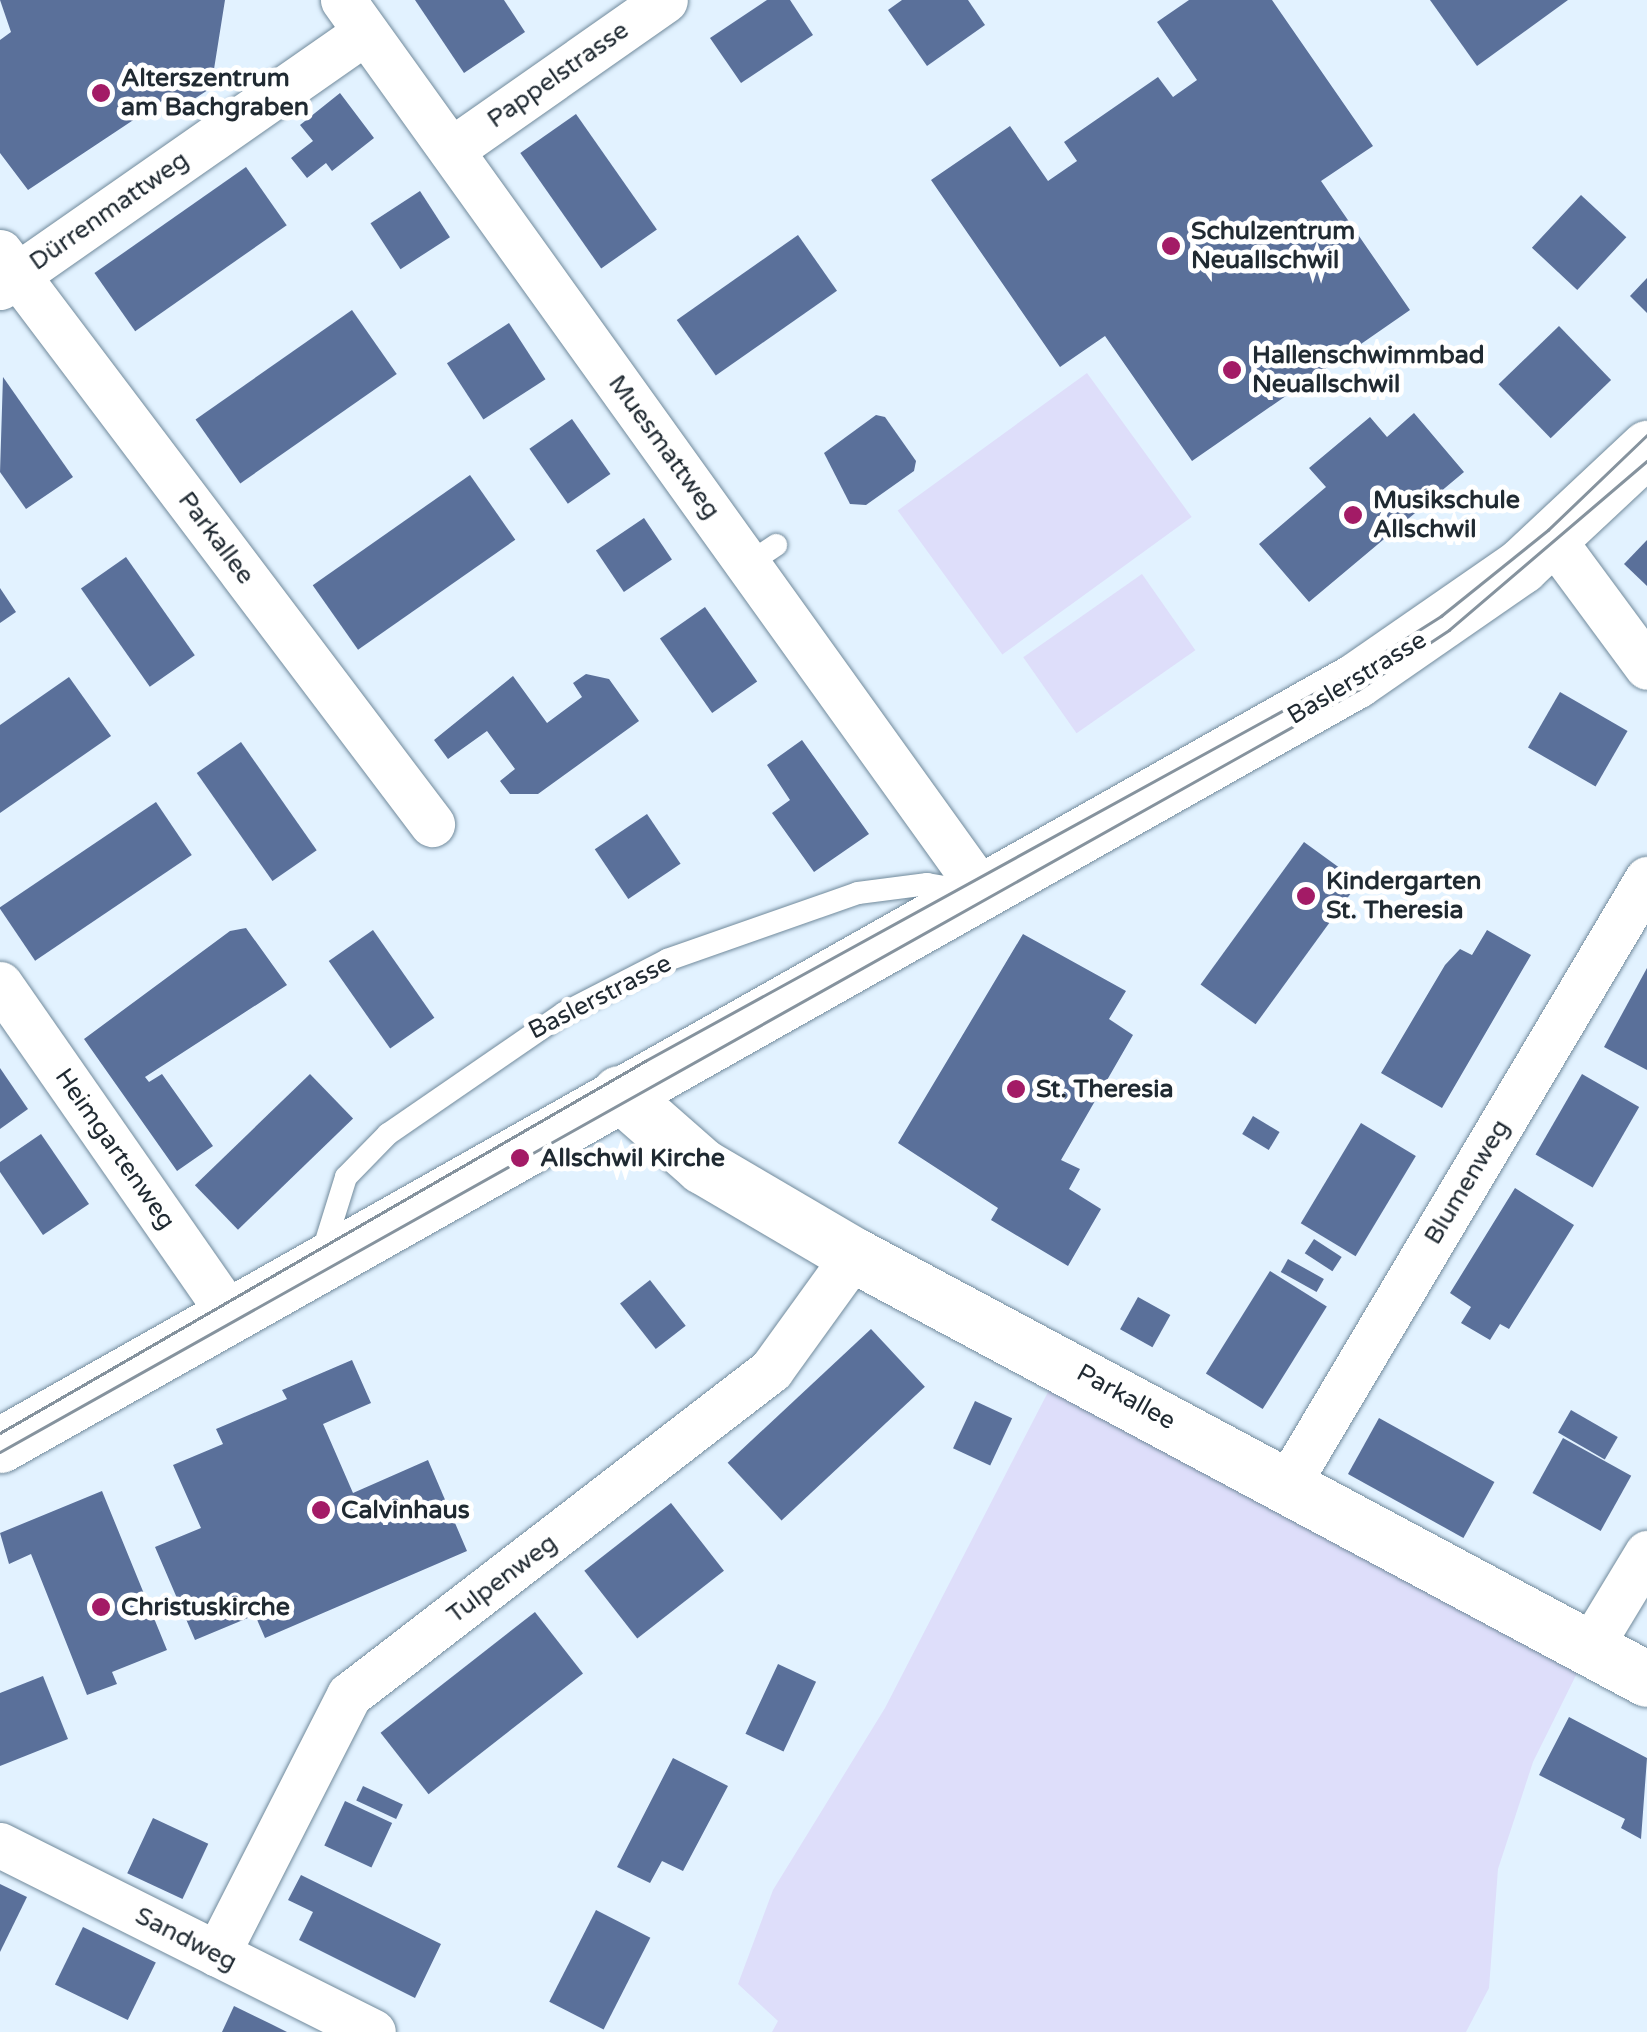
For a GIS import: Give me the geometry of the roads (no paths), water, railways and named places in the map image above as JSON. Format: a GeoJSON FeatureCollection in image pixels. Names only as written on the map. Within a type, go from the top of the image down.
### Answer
{"type":"FeatureCollection","features":[{"type":"Feature","properties":{"kind":"main road","name":"Baslerstrasse"},"geometry":{"type":"LineString","coordinates":[[0,1445],[620,1093],[984,894],[1433,632],[1552,538],[1647,448]]}},
{"type":"Feature","properties":{"kind":"main road","name":"Parkallee"},"geometry":{"type":"LineString","coordinates":[[620,1093],[702,1166],[854,1254],[1647,1680]]}},
{"type":"Feature","properties":{"kind":"street","name":"Pappelstrasse"},"geometry":{"type":"LineString","coordinates":[[451,150],[665,0]]}},
{"type":"Feature","properties":{"kind":"street","name":"Muesmattweg"},"geometry":{"type":"LineString","coordinates":[[354,16],[451,150],[762,555],[984,894]]}},
{"type":"Feature","properties":{"kind":"street","name":"Dürrenmattweg"},"geometry":{"type":"LineString","coordinates":[[5,271],[354,16]]}},
{"type":"Feature","properties":{"kind":"street","name":"Parkallee"},"geometry":{"type":"LineString","coordinates":[[5,271],[432,824]]}},
{"type":"Feature","properties":{"kind":"street"},"geometry":{"type":"LineString","coordinates":[[1552,538],[1647,667]]}},
{"type":"Feature","properties":{"kind":"street","name":"Blumenweg"},"geometry":{"type":"LineString","coordinates":[[1287,1485],[1647,879]]}},
{"type":"Feature","properties":{"kind":"street","name":"Heimgartenweg"},"geometry":{"type":"LineString","coordinates":[[0,984],[230,1315]]}},
{"type":"Feature","properties":{"kind":"street","name":"Tulpenweg"},"geometry":{"type":"LineString","coordinates":[[217,1954],[349,1695],[772,1370],[854,1254]]}},
{"type":"Feature","properties":{"kind":"street"},"geometry":{"type":"LineString","coordinates":[[1590,1647],[1647,1552]]}},
{"type":"Feature","properties":{"kind":"street","name":"Sandweg"},"geometry":{"type":"LineString","coordinates":[[0,1845],[372,2032]]}},
{"type":"Feature","properties":{"kind":"lane","name":"Baslerstrasse"},"geometry":{"type":"LineString","coordinates":[[317,1264],[346,1177],[367,1155],[408,1114],[564,1013],[667,960],[858,893],[927,884],[984,894]]}},
{"type":"Feature","properties":{"kind":"tram line"},"geometry":{"type":"LineString","coordinates":[[0,1433],[645,1061],[1351,673],[1441,616],[1548,530],[1647,435]]}},
{"type":"Feature","properties":{"kind":"tram line"},"geometry":{"type":"LineString","coordinates":[[0,1452],[1358,690],[1449,630],[1647,461]]}},
{"type":"Feature","properties":{"kind":"place","name":"Alterszentrum am Bachgraben"},"geometry":{"type":"Point","coordinates":[101,93]}},
{"type":"Feature","properties":{"kind":"place","name":"Schulzentrum Neuallschwil"},"geometry":{"type":"Point","coordinates":[1171,246]}},
{"type":"Feature","properties":{"kind":"place","name":"Hallenschwimmbad Neuallschwil"},"geometry":{"type":"Point","coordinates":[1232,370]}},
{"type":"Feature","properties":{"kind":"place","name":"Musikschule Allschwil"},"geometry":{"type":"Point","coordinates":[1353,515]}},
{"type":"Feature","properties":{"kind":"place","name":"Kindergarten St. Theresia"},"geometry":{"type":"Point","coordinates":[1306,896]}},
{"type":"Feature","properties":{"kind":"place","name":"St. Theresia"},"geometry":{"type":"Point","coordinates":[1016,1089]}},
{"type":"Feature","properties":{"kind":"place","name":"Allschwil Kirche"},"geometry":{"type":"Point","coordinates":[520,1158]}},
{"type":"Feature","properties":{"kind":"place","name":"Calvinhaus"},"geometry":{"type":"Point","coordinates":[321,1510]}},
{"type":"Feature","properties":{"kind":"place","name":"Christuskirche"},"geometry":{"type":"Point","coordinates":[101,1607]}}]}
